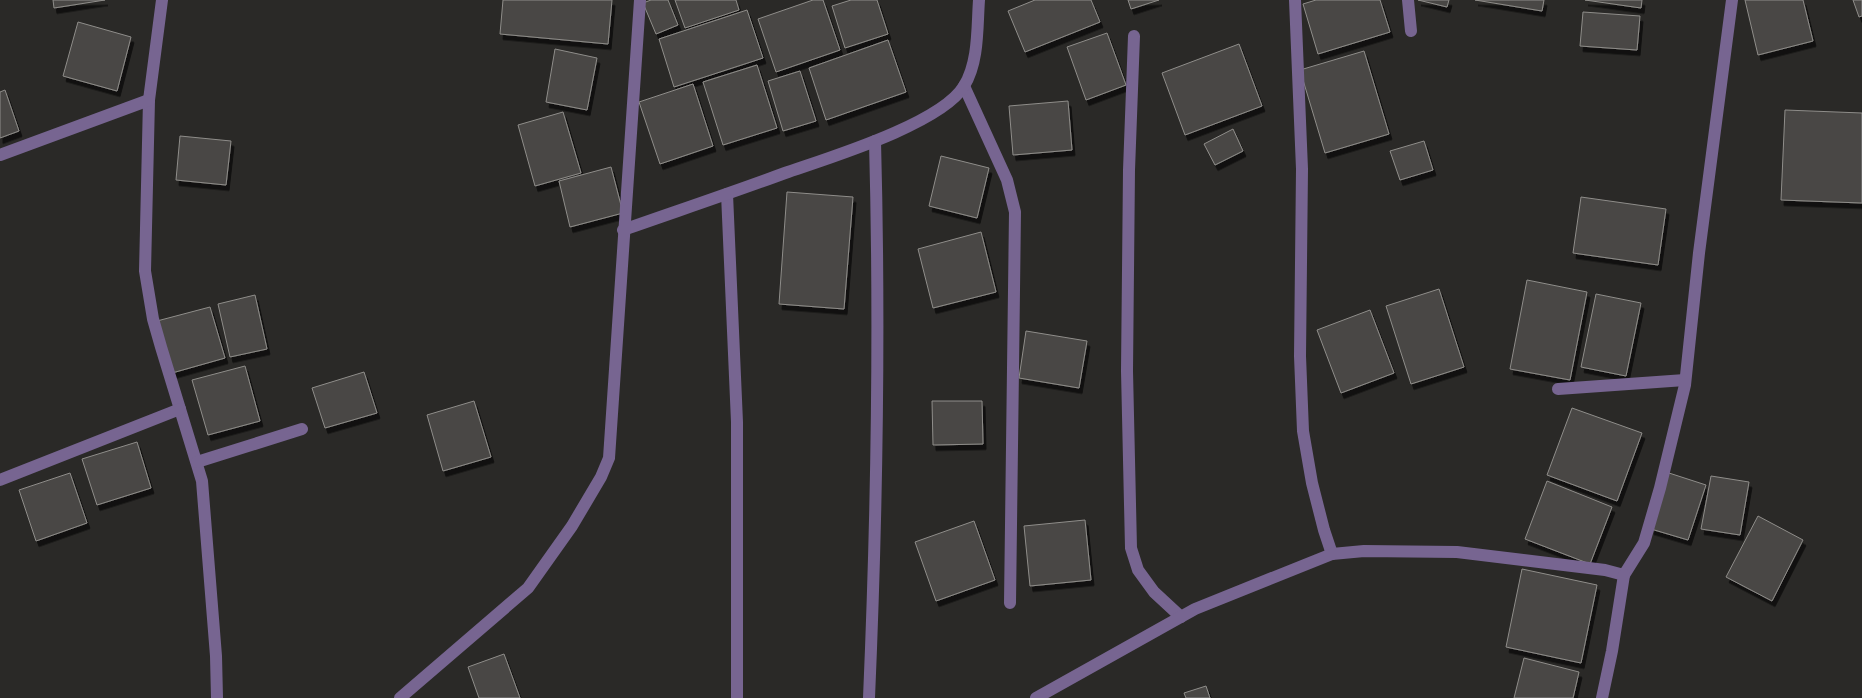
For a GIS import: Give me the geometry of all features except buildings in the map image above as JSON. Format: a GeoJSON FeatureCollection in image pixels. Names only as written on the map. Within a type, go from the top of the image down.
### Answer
{"type":"FeatureCollection","features":[{"type":"Feature","properties":{"kind":"street"},"geometry":{"type":"LineString","coordinates":[[162,0],[149,100],[145,271],[160,347],[202,481],[216,656],[217,698]]}},
{"type":"Feature","properties":{"kind":"street"},"geometry":{"type":"LineString","coordinates":[[400,698],[528,588],[572,526],[601,477],[609,458],[640,0]]}},
{"type":"Feature","properties":{"kind":"street"},"geometry":{"type":"LineString","coordinates":[[623,230],[875,141],[936,112],[951,101],[964,86],[971,69],[976,40],[979,0]]}},
{"type":"Feature","properties":{"kind":"street"},"geometry":{"type":"LineString","coordinates":[[1295,0],[1302,169],[1300,356],[1303,431],[1312,483],[1332,554]]}},
{"type":"Feature","properties":{"kind":"street"},"geometry":{"type":"LineString","coordinates":[[1408,0],[1411,31]]}},
{"type":"Feature","properties":{"kind":"street"},"geometry":{"type":"LineString","coordinates":[[1602,698],[1612,651],[1624,575],[1644,543],[1668,460],[1689,360],[1698,253],[1732,0]]}},
{"type":"Feature","properties":{"kind":"street"},"geometry":{"type":"LineString","coordinates":[[1134,36],[1129,170],[1127,371],[1131,548],[1138,570],[1149,585],[1181,617]]}},
{"type":"Feature","properties":{"kind":"street"},"geometry":{"type":"LineString","coordinates":[[964,86],[1006,180],[1016,212],[1010,603]]}},
{"type":"Feature","properties":{"kind":"street"},"geometry":{"type":"LineString","coordinates":[[0,155],[149,100]]}},
{"type":"Feature","properties":{"kind":"street"},"geometry":{"type":"LineString","coordinates":[[870,698],[877,434],[878,243],[875,141]]}},
{"type":"Feature","properties":{"kind":"street"},"geometry":{"type":"LineString","coordinates":[[727,194],[737,422],[737,698]]}},
{"type":"Feature","properties":{"kind":"street"},"geometry":{"type":"LineString","coordinates":[[1558,389],[1685,380]]}},
{"type":"Feature","properties":{"kind":"street"},"geometry":{"type":"LineString","coordinates":[[0,480],[180,409]]}},
{"type":"Feature","properties":{"kind":"street"},"geometry":{"type":"LineString","coordinates":[[197,462],[302,429]]}},
{"type":"Feature","properties":{"kind":"street"},"geometry":{"type":"LineString","coordinates":[[1036,698],[1195,609],[1332,554],[1364,551],[1457,552],[1605,570],[1624,575]]}}]}
